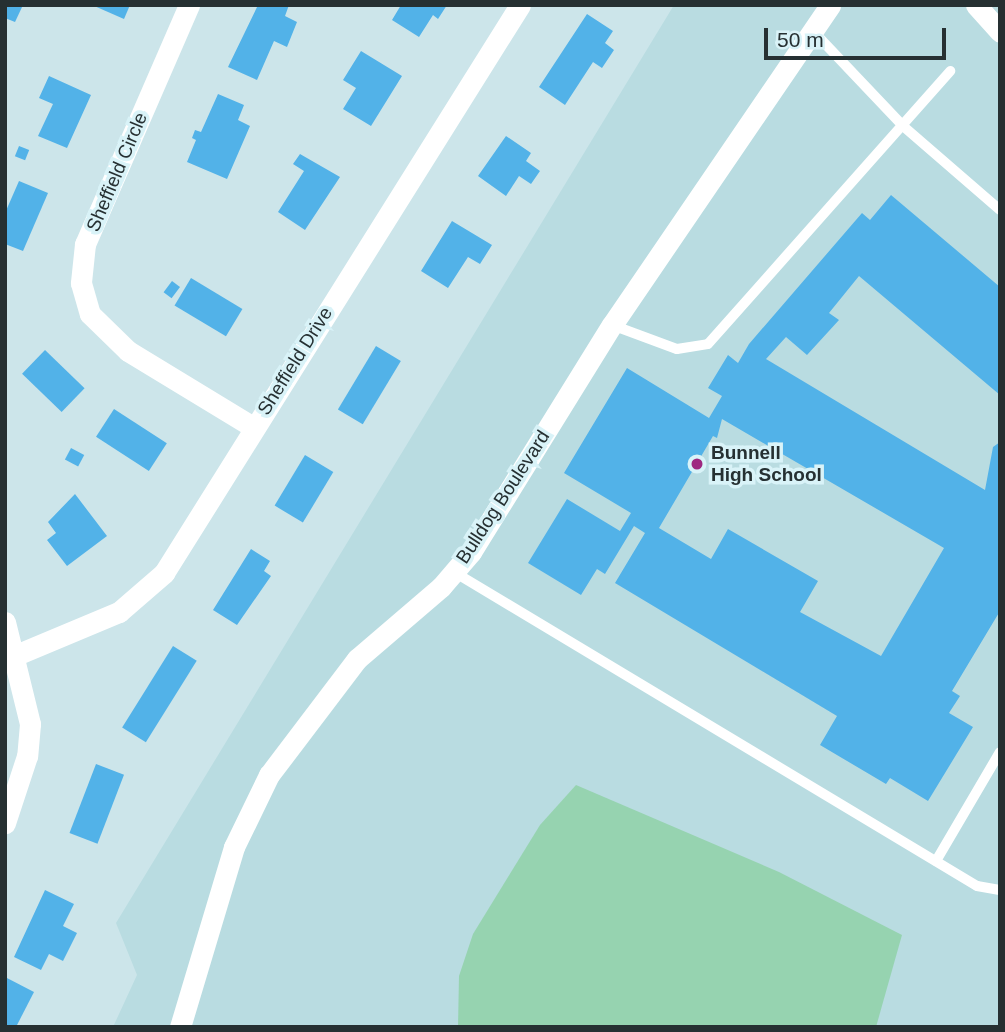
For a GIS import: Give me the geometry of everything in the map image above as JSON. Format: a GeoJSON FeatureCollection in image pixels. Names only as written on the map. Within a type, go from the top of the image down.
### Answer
{"type":"FeatureCollection","features":[{"type":"Feature","properties":{"kind":"street","name":"Sheffield Circle"},"geometry":{"type":"LineString","coordinates":[[189,5],[85,244],[81,283],[90,314],[128,351],[253,427]]}},
{"type":"Feature","properties":{"kind":"street","name":"Sheffield Drive"},"geometry":{"type":"LineString","coordinates":[[16,655],[119,612],[143,595],[164,573],[253,427],[520,5]]}},
{"type":"Feature","properties":{"kind":"street","name":"Bulldog Boulevard"},"geometry":{"type":"LineString","coordinates":[[180,1027],[234,847],[269,775],[357,659],[454,572],[471,552],[612,325],[830,5]]}},
{"type":"Feature","properties":{"kind":"street"},"geometry":{"type":"LineString","coordinates":[[976,5],[1000,32]]}},
{"type":"Feature","properties":{"kind":"street"},"geometry":{"type":"LineString","coordinates":[[5,622],[16,655],[30,724],[27,756],[5,823]]}},
{"type":"Feature","properties":{"kind":"lane"},"geometry":{"type":"LineString","coordinates":[[811,30],[903,126],[1000,210]]}},
{"type":"Feature","properties":{"kind":"lane"},"geometry":{"type":"LineString","coordinates":[[612,325],[677,349],[708,344],[950,71]]}},
{"type":"Feature","properties":{"kind":"lane"},"geometry":{"type":"LineString","coordinates":[[454,572],[977,886],[1000,891]]}},
{"type":"Feature","properties":{"kind":"lane"},"geometry":{"type":"LineString","coordinates":[[936,861],[1000,752]]}},
{"type":"Feature","properties":{"kind":"shaded area","name":"Bunnell High School"},"geometry":{"type":"Polygon","coordinates":[[[674,5],[1000,5],[1000,1027],[113,1027],[137,975],[116,923],[674,5]]]}},
{"type":"Feature","properties":{"kind":"green space"},"geometry":{"type":"Polygon","coordinates":[[[576,785],[779,872],[902,935],[876,1027],[458,1027],[459,976],[473,934],[540,825],[576,785]]]}},
{"type":"Feature","properties":{"kind":"building"},"geometry":{"type":"Polygon","coordinates":[[[5,5],[23,5],[15,22],[5,18],[5,5]]]}},
{"type":"Feature","properties":{"kind":"building"},"geometry":{"type":"Polygon","coordinates":[[[92,5],[130,5],[124,19],[92,5]]]}},
{"type":"Feature","properties":{"kind":"building"},"geometry":{"type":"Polygon","coordinates":[[[258,5],[289,5],[285,16],[297,22],[287,47],[274,41],[257,80],[228,67],[258,5]]]}},
{"type":"Feature","properties":{"kind":"building"},"geometry":{"type":"Polygon","coordinates":[[[401,5],[447,5],[438,19],[433,15],[419,37],[392,20],[401,5]]]}},
{"type":"Feature","properties":{"kind":"building"},"geometry":{"type":"Polygon","coordinates":[[[587,14],[613,31],[605,43],[614,50],[602,68],[593,62],[565,105],[539,87],[587,14]]]}},
{"type":"Feature","properties":{"kind":"building"},"geometry":{"type":"Polygon","coordinates":[[[361,51],[402,76],[371,126],[343,109],[356,88],[343,80],[361,51]]]}},
{"type":"Feature","properties":{"kind":"building"},"geometry":{"type":"Polygon","coordinates":[[[49,76],[91,95],[67,148],[38,136],[53,104],[39,98],[49,76]]]}},
{"type":"Feature","properties":{"kind":"building"},"geometry":{"type":"Polygon","coordinates":[[[218,94],[244,105],[238,120],[250,126],[227,179],[187,162],[196,140],[192,138],[195,130],[201,132],[218,94]]]}},
{"type":"Feature","properties":{"kind":"building"},"geometry":{"type":"Polygon","coordinates":[[[506,136],[531,153],[526,161],[540,171],[531,184],[519,176],[506,196],[478,176],[506,136]]]}},
{"type":"Feature","properties":{"kind":"building"},"geometry":{"type":"Polygon","coordinates":[[[19,146],[29,150],[25,160],[15,156],[19,146]]]}},
{"type":"Feature","properties":{"kind":"building"},"geometry":{"type":"Polygon","coordinates":[[[300,154],[340,177],[305,230],[278,212],[304,171],[293,164],[300,154]]]}},
{"type":"Feature","properties":{"kind":"building"},"geometry":{"type":"Polygon","coordinates":[[[19,181],[48,193],[23,251],[5,244],[5,213],[19,181]]]}},
{"type":"Feature","properties":{"kind":"building"},"geometry":{"type":"Polygon","coordinates":[[[891,195],[1000,287],[1000,395],[859,276],[829,313],[839,320],[807,355],[786,337],[766,359],[985,490],[993,447],[1000,442],[1000,611],[952,691],[960,696],[949,713],[973,727],[928,801],[890,778],[886,784],[820,745],[837,716],[615,583],[645,533],[634,526],[605,574],[597,569],[581,595],[528,563],[567,499],[620,531],[631,513],[564,473],[627,368],[709,418],[722,396],[708,388],[728,355],[738,363],[749,344],[862,213],[870,220],[891,195]],[[722,419],[717,438],[713,436],[659,528],[711,559],[728,529],[818,581],[800,612],[881,656],[944,548],[722,419]]]}},
{"type":"Feature","properties":{"kind":"building"},"geometry":{"type":"Polygon","coordinates":[[[452,221],[492,245],[480,264],[468,257],[448,288],[421,271],[452,221]]]}},
{"type":"Feature","properties":{"kind":"building"},"geometry":{"type":"Polygon","coordinates":[[[191,278],[242,309],[226,336],[175,305],[191,278]]]}},
{"type":"Feature","properties":{"kind":"building"},"geometry":{"type":"Polygon","coordinates":[[[172,281],[180,287],[172,298],[164,292],[172,281]]]}},
{"type":"Feature","properties":{"kind":"building"},"geometry":{"type":"Polygon","coordinates":[[[376,346],[401,361],[363,424],[338,409],[376,346]]]}},
{"type":"Feature","properties":{"kind":"building"},"geometry":{"type":"Polygon","coordinates":[[[45,350],[85,388],[62,412],[22,374],[45,350]]]}},
{"type":"Feature","properties":{"kind":"building"},"geometry":{"type":"Polygon","coordinates":[[[114,409],[167,443],[149,471],[96,437],[114,409]]]}},
{"type":"Feature","properties":{"kind":"building"},"geometry":{"type":"Polygon","coordinates":[[[71,448],[84,455],[78,467],[65,459],[71,448]]]}},
{"type":"Feature","properties":{"kind":"building"},"geometry":{"type":"Polygon","coordinates":[[[305,455],[333,472],[303,523],[275,506],[305,455]]]}},
{"type":"Feature","properties":{"kind":"building"},"geometry":{"type":"Polygon","coordinates":[[[75,494],[107,536],[67,566],[47,540],[56,533],[48,522],[75,494]]]}},
{"type":"Feature","properties":{"kind":"building"},"geometry":{"type":"Polygon","coordinates":[[[251,549],[270,561],[264,571],[271,576],[237,625],[213,610],[251,549]]]}},
{"type":"Feature","properties":{"kind":"building"},"geometry":{"type":"Polygon","coordinates":[[[173,646],[197,661],[146,742],[122,727],[173,646]]]}},
{"type":"Feature","properties":{"kind":"building"},"geometry":{"type":"Polygon","coordinates":[[[96,764],[124,775],[97,844],[69,833],[96,764]]]}},
{"type":"Feature","properties":{"kind":"building"},"geometry":{"type":"Polygon","coordinates":[[[45,890],[74,904],[63,926],[77,933],[63,961],[49,954],[41,970],[14,957],[45,890]]]}},
{"type":"Feature","properties":{"kind":"building"},"geometry":{"type":"Polygon","coordinates":[[[5,977],[34,992],[16,1027],[5,1027],[5,977]]]}},
{"type":"Feature","properties":{"kind":"place","name":"Bunnell High School"},"geometry":{"type":"Point","coordinates":[697,464]}}]}
